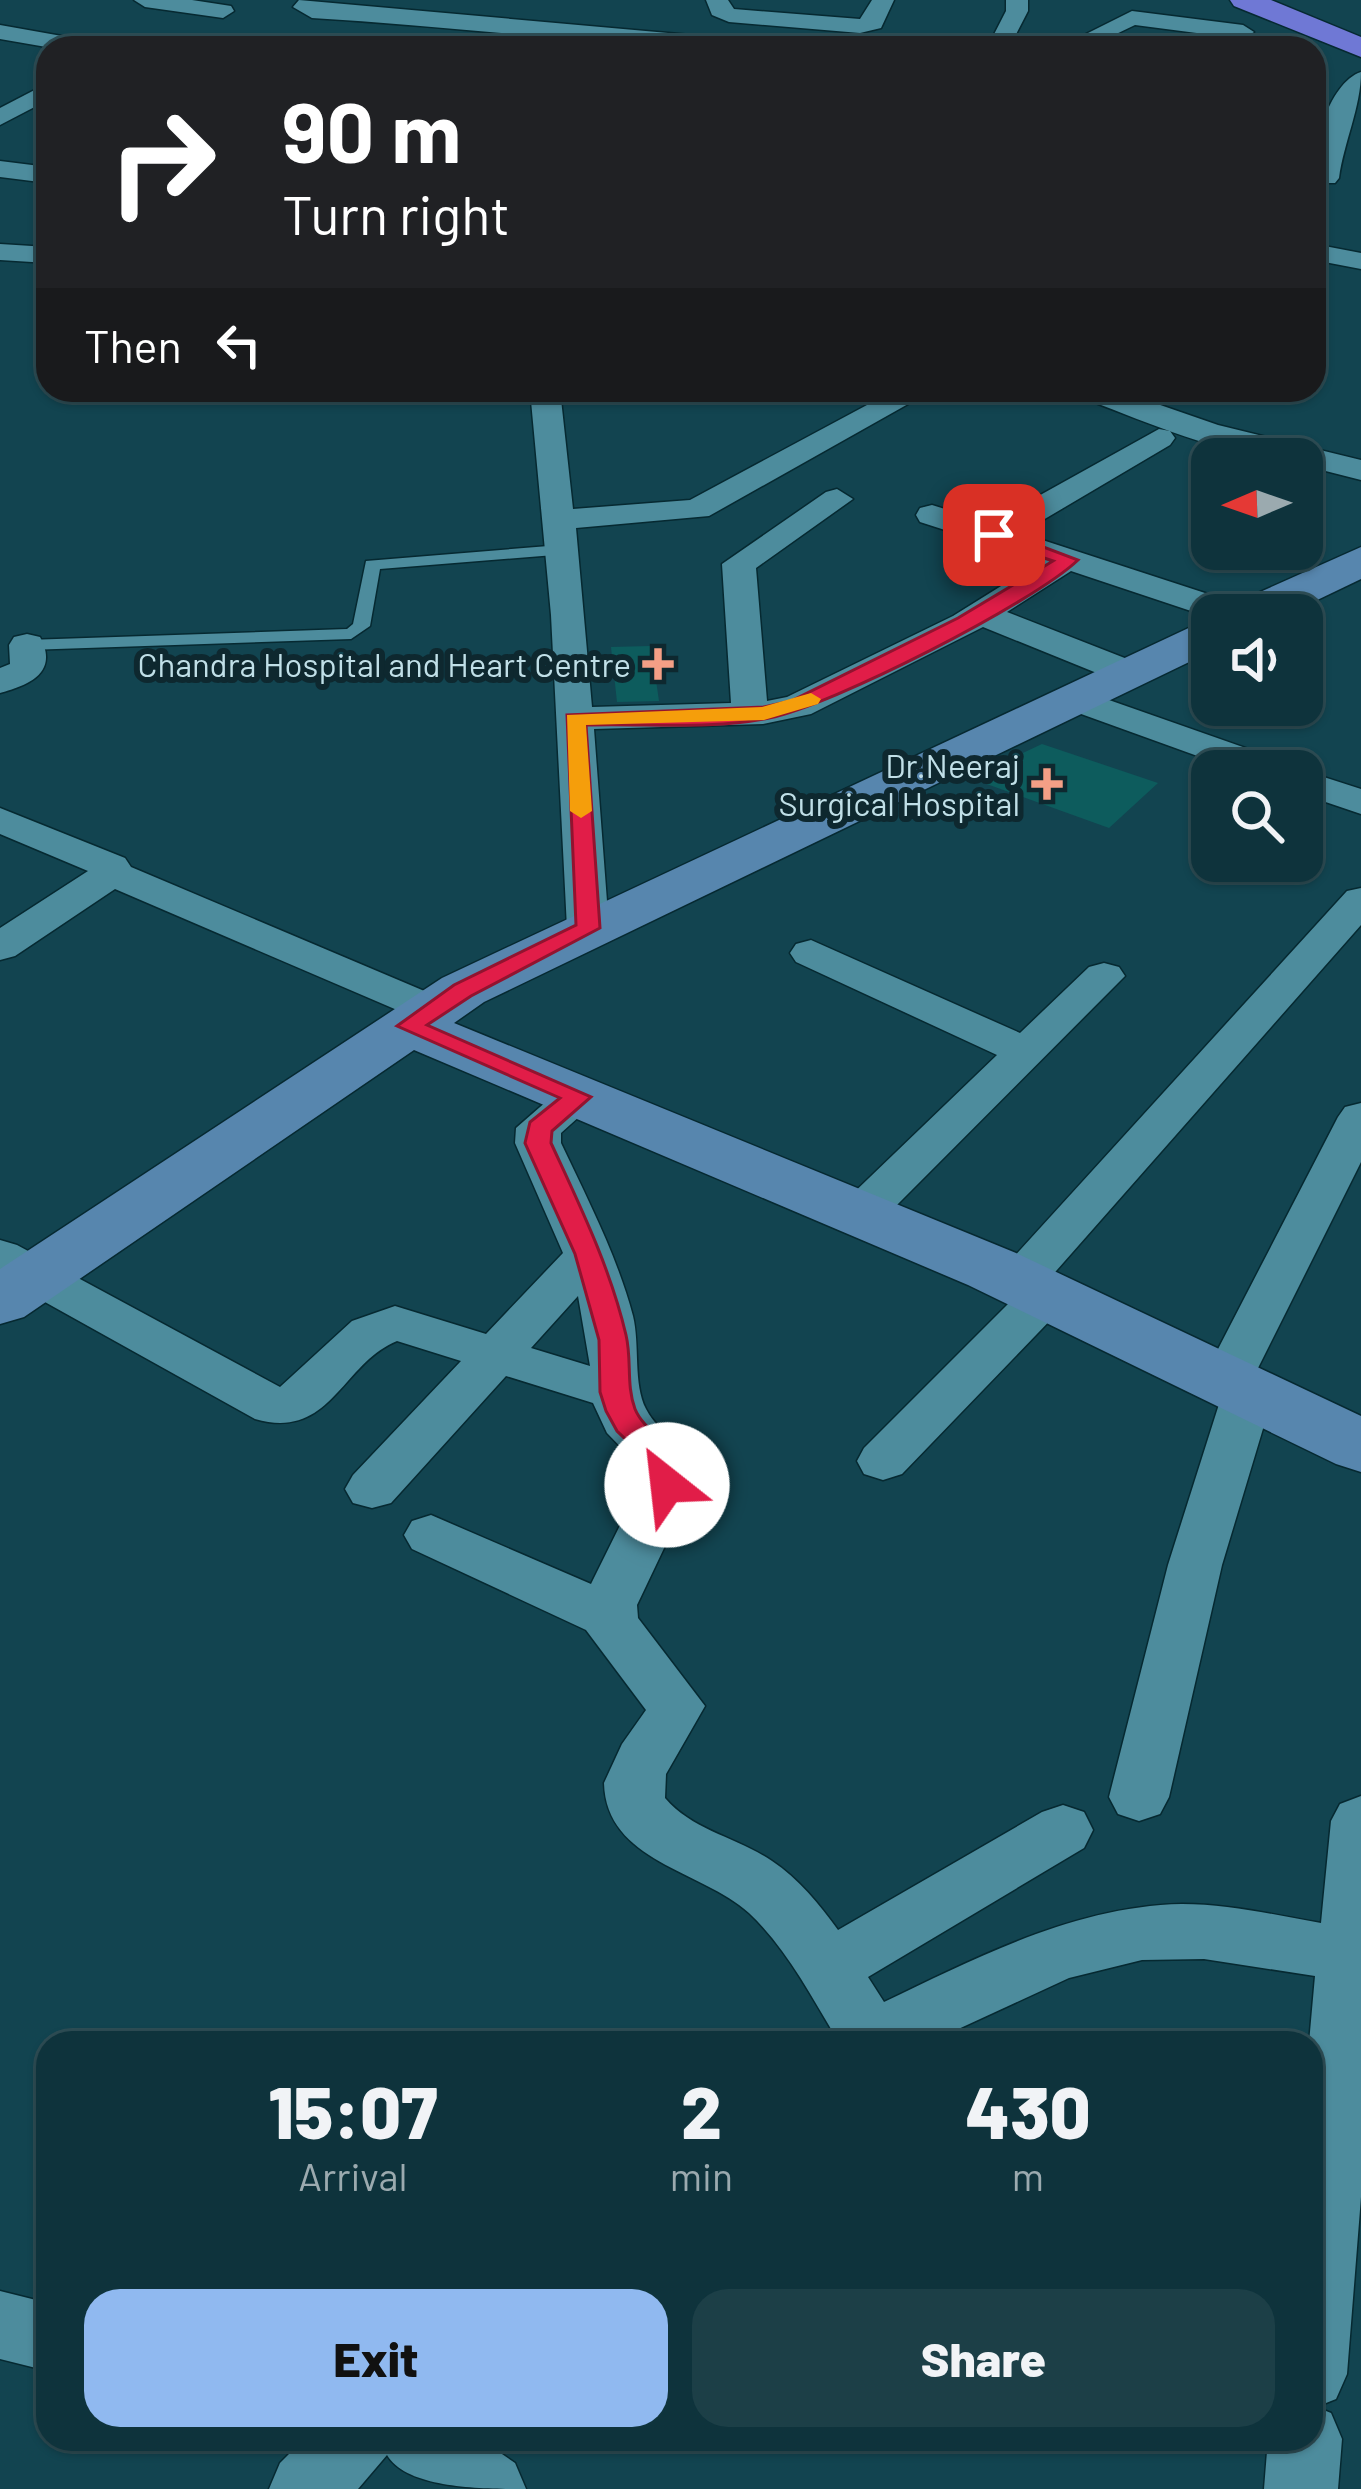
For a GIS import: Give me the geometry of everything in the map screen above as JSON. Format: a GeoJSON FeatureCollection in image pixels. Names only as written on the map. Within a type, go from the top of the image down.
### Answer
{"type":"FeatureCollection","features":[{"type":"Feature","properties":{"kind":"highway"},"geometry":{"type":"LineString","coordinates":[[1245,0],[1361,48]]}},
{"type":"Feature","properties":{"kind":"main road"},"geometry":{"type":"LineString","coordinates":[[1292,594],[1361,561]]}},
{"type":"Feature","properties":{"kind":"main road"},"geometry":{"type":"LineString","coordinates":[[13,1277],[421,1018],[588,928],[1191,642]]}},
{"type":"Feature","properties":{"kind":"main road"},"geometry":{"type":"LineString","coordinates":[[421,1018],[579,1097],[1032,1288],[1361,1446]]}},
{"type":"Feature","properties":{"kind":"street"},"geometry":{"type":"LineString","coordinates":[[311,0],[304,7],[312,11],[633,28],[683,36]]}},
{"type":"Feature","properties":{"kind":"street"},"geometry":{"type":"LineString","coordinates":[[717,0],[720,10],[729,15],[860,26],[873,23],[883,0]]}},
{"type":"Feature","properties":{"kind":"street"},"geometry":{"type":"LineString","coordinates":[[1004,36],[1017,11],[1017,0]]}},
{"type":"Feature","properties":{"kind":"street"},"geometry":{"type":"LineString","coordinates":[[159,1],[223,10]]}},
{"type":"Feature","properties":{"kind":"street"},"geometry":{"type":"LineString","coordinates":[[1238,36],[1286,17]]}},
{"type":"Feature","properties":{"kind":"street"},"geometry":{"type":"LineString","coordinates":[[1094,36],[1132,18],[1243,32]]}},
{"type":"Feature","properties":{"kind":"street"},"geometry":{"type":"LineString","coordinates":[[853,36],[860,26]]}},
{"type":"Feature","properties":{"kind":"street"},"geometry":{"type":"LineString","coordinates":[[0,32],[36,38]]}},
{"type":"Feature","properties":{"kind":"street"},"geometry":{"type":"LineString","coordinates":[[1326,135],[1344,116],[1348,91],[1361,79]]}},
{"type":"Feature","properties":{"kind":"street"},"geometry":{"type":"LineString","coordinates":[[1,117],[36,97]]}},
{"type":"Feature","properties":{"kind":"street"},"geometry":{"type":"LineString","coordinates":[[0,169],[36,174]]}},
{"type":"Feature","properties":{"kind":"street"},"geometry":{"type":"LineString","coordinates":[[0,252],[36,254]]}},
{"type":"Feature","properties":{"kind":"street"},"geometry":{"type":"LineString","coordinates":[[1326,254],[1361,261]]}},
{"type":"Feature","properties":{"kind":"street"},"geometry":{"type":"LineString","coordinates":[[546,402],[588,928]]}},
{"type":"Feature","properties":{"kind":"street"},"geometry":{"type":"LineString","coordinates":[[560,535],[698,509],[896,402]]}},
{"type":"Feature","properties":{"kind":"street"},"geometry":{"type":"LineString","coordinates":[[1111,402],[1154,425],[1361,470]]}},
{"type":"Feature","properties":{"kind":"street"},"geometry":{"type":"LineString","coordinates":[[994,535],[1154,425],[1171,402]]}},
{"type":"Feature","properties":{"kind":"street"},"geometry":{"type":"LineString","coordinates":[[751,713],[736,572],[740,564],[837,499]]}},
{"type":"Feature","properties":{"kind":"street"},"geometry":{"type":"LineString","coordinates":[[932,515],[1191,600]]}},
{"type":"Feature","properties":{"kind":"street"},"geometry":{"type":"LineString","coordinates":[[575,719],[751,713],[798,706],[980,613],[1068,560]]}},
{"type":"Feature","properties":{"kind":"street"},"geometry":{"type":"LineString","coordinates":[[980,613],[1127,672]]}},
{"type":"Feature","properties":{"kind":"street"},"geometry":{"type":"LineString","coordinates":[[0,682],[28,669],[27,646]]}},
{"type":"Feature","properties":{"kind":"street"},"geometry":{"type":"LineString","coordinates":[[1072,698],[1217,750]]}},
{"type":"Feature","properties":{"kind":"street"},"geometry":{"type":"LineString","coordinates":[[1323,788],[1361,802]]}},
{"type":"Feature","properties":{"kind":"street"},"geometry":{"type":"LineString","coordinates":[[0,820],[111,866],[112,873]]}},
{"type":"Feature","properties":{"kind":"street"},"geometry":{"type":"LineString","coordinates":[[0,947],[112,873]]}},
{"type":"Feature","properties":{"kind":"street"},"geometry":{"type":"LineString","coordinates":[[112,873],[421,1018]]}},
{"type":"Feature","properties":{"kind":"street"},"geometry":{"type":"LineString","coordinates":[[883,1461],[1361,900]]}},
{"type":"Feature","properties":{"kind":"street"},"geometry":{"type":"LineString","coordinates":[[811,952],[1025,1052]]}},
{"type":"Feature","properties":{"kind":"street"},"geometry":{"type":"LineString","coordinates":[[860,1214],[1104,976]]}},
{"type":"Feature","properties":{"kind":"street"},"geometry":{"type":"LineString","coordinates":[[579,1097],[536,1134],[589,1254],[614,1340],[615,1392],[627,1424],[669,1468],[667,1485],[609,1605],[609,1616]]}},
{"type":"Feature","properties":{"kind":"street"},"geometry":{"type":"LineString","coordinates":[[1138,1797],[1237,1387],[1361,1117]]}},
{"type":"Feature","properties":{"kind":"street"},"geometry":{"type":"LineString","coordinates":[[373,1489],[589,1254]]}},
{"type":"Feature","properties":{"kind":"street"},"geometry":{"type":"LineString","coordinates":[[13,1277],[273,1406],[287,1406],[301,1398],[384,1325],[413,1326],[615,1392]]}},
{"type":"Feature","properties":{"kind":"street"},"geometry":{"type":"LineString","coordinates":[[431,1535],[609,1616],[676,1706],[634,1776],[635,1799],[647,1820],[751,1879],[790,1913],[861,2031]]}},
{"type":"Feature","properties":{"kind":"street"},"geometry":{"type":"LineString","coordinates":[[1323,2289],[1348,2112],[1349,1955],[1361,1821]]}},
{"type":"Feature","properties":{"kind":"street"},"geometry":{"type":"LineString","coordinates":[[826,1969],[1063,1830]]}},
{"type":"Feature","properties":{"kind":"street"},"geometry":{"type":"LineString","coordinates":[[889,2031],[1051,1957],[1127,1936],[1182,1931],[1349,1955]]}},
{"type":"Feature","properties":{"kind":"street"},"geometry":{"type":"LineString","coordinates":[[0,2325],[36,2334]]}},
{"type":"Feature","properties":{"kind":"street"},"geometry":{"type":"LineString","coordinates":[[306,2489],[345,2451]]}},
{"type":"Feature","properties":{"kind":"street"},"geometry":{"type":"LineString","coordinates":[[434,2451],[489,2489]]}},
{"type":"Feature","properties":{"kind":"street"},"geometry":{"type":"LineString","coordinates":[[1300,2489],[1304,2451]]}},
{"type":"Feature","properties":{"kind":"lane"},"geometry":{"type":"LineString","coordinates":[[27,646],[351,634],[362,626],[372,565],[560,535]]}},
{"type":"Feature","properties":{"kind":"building"},"geometry":{"type":"Polygon","coordinates":[[[651,646],[659,701],[617,702],[611,647],[651,646]]]}},
{"type":"Feature","properties":{"kind":"building"},"geometry":{"type":"Polygon","coordinates":[[[1042,744],[1158,783],[1109,828],[970,778],[1042,744]]]}},
{"type":"Feature","properties":{"kind":"slow traffic"},"geometry":{"type":"LineString","coordinates":[[581,811],[575,719],[764,713],[811,699]]}},
{"type":"Feature","properties":{"kind":"place","name":"Chandra Hospital and Heart Centre"},"geometry":{"type":"Point","coordinates":[658,664]}},
{"type":"Feature","properties":{"kind":"place","name":"Dr.Neeraj Surgical Hospital"},"geometry":{"type":"Point","coordinates":[1047,784]}},
{"type":"Feature","properties":{"kind":"route"},"geometry":{"type":"LineString","coordinates":[[667,1485],[665,1460],[627,1424],[621,1411],[615,1392],[614,1340],[589,1254],[538,1143],[539,1128],[579,1097],[409,1026],[463,991],[588,928],[575,719],[764,713],[798,706],[965,622],[1068,560],[994,535]]}}]}
